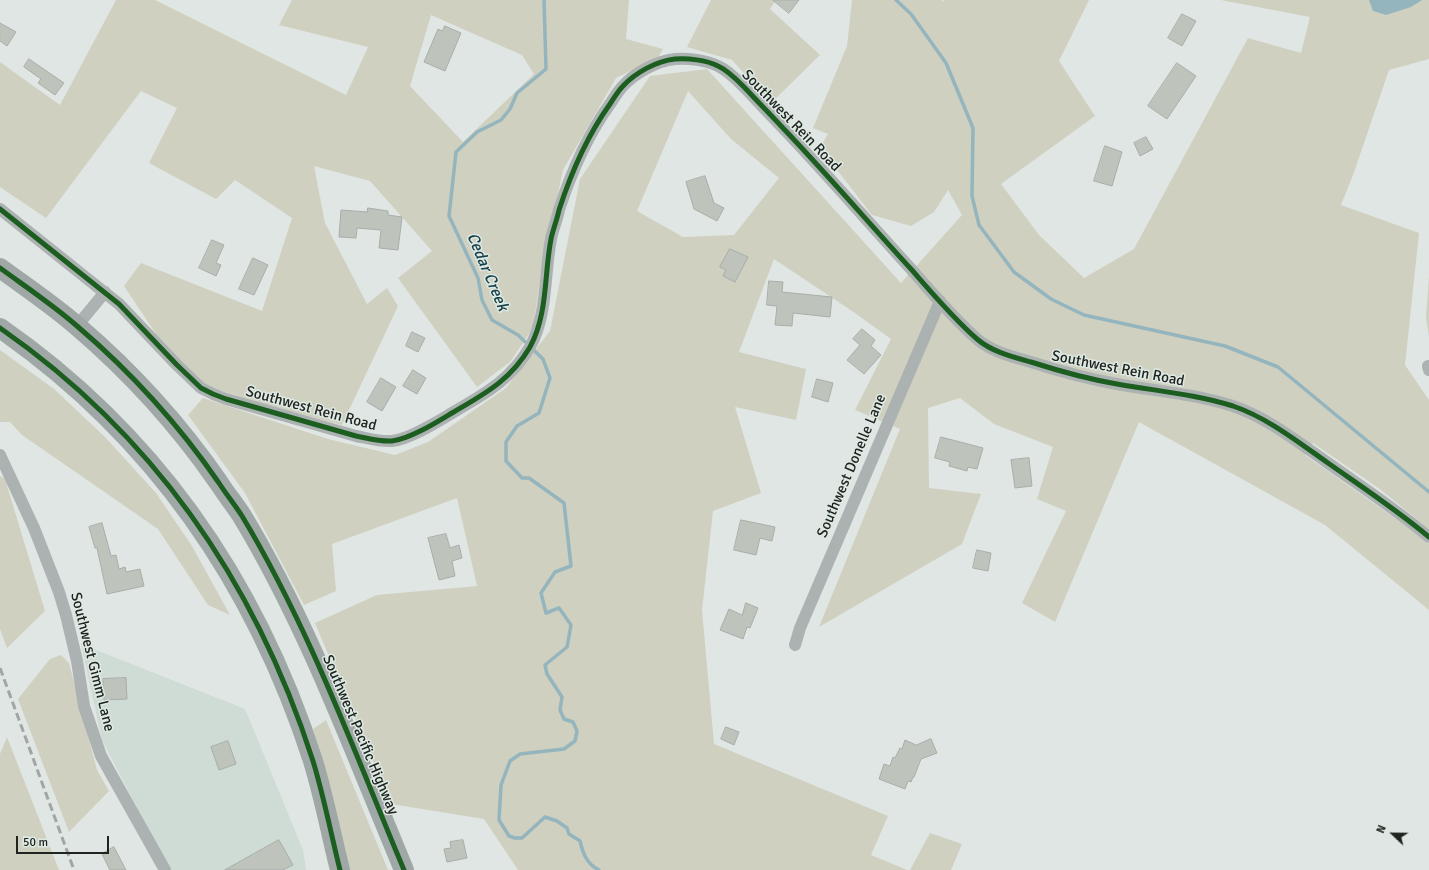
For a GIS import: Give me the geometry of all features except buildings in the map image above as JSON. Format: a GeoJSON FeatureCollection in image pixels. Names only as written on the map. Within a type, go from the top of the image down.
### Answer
{"type":"FeatureCollection","features":[{"type":"Feature","properties":{"kind":"highway","name":"Southwest Pacific Highway"},"geometry":{"type":"LineString","coordinates":[[0,268],[32,290],[77,326],[117,363],[164,412],[203,459],[241,514],[268,562],[304,636],[404,870]]}},
{"type":"Feature","properties":{"kind":"highway"},"geometry":{"type":"LineString","coordinates":[[0,328],[59,372],[117,426],[148,460],[178,497],[217,554],[253,616],[287,692],[313,762],[326,806],[340,870]]}},
{"type":"Feature","properties":{"kind":"street","name":"Southwest Rein Road"},"geometry":{"type":"LineString","coordinates":[[0,209],[128,312],[177,365],[201,388],[226,399],[362,437],[375,440],[395,441],[417,432],[494,387],[511,373],[531,344],[538,327],[543,306],[551,238],[564,195],[584,145],[623,86],[640,72],[664,62],[675,59],[709,62],[721,67],[734,78],[818,164],[940,301],[977,339],[987,346],[1005,354],[1071,374],[1118,384],[1160,389],[1200,397],[1233,406],[1255,415],[1278,428],[1365,488],[1414,524],[1429,537]]}},
{"type":"Feature","properties":{"kind":"street"},"geometry":{"type":"LineString","coordinates":[[77,326],[104,292]]}},
{"type":"Feature","properties":{"kind":"street","name":"Southwest Donelle Lane"},"geometry":{"type":"LineString","coordinates":[[795,645],[800,628],[940,301]]}},
{"type":"Feature","properties":{"kind":"street","name":"Southwest Gimm Lane"},"geometry":{"type":"LineString","coordinates":[[0,455],[34,528],[59,592],[77,661],[84,706],[101,756],[166,870]]}},
{"type":"Feature","properties":{"kind":"shaded area"},"geometry":{"type":"Polygon","coordinates":[[[81,644],[245,709],[303,850],[306,870],[171,870],[102,740],[81,644]]]}},
{"type":"Feature","properties":{"kind":"green space"},"geometry":{"type":"Polygon","coordinates":[[[116,0],[155,0],[346,95],[368,47],[279,25],[292,0],[629,0],[626,39],[663,49],[658,58],[616,78],[563,170],[541,273],[533,328],[510,362],[477,387],[398,278],[432,251],[370,181],[314,166],[325,223],[367,304],[387,288],[398,306],[342,425],[270,406],[203,385],[158,337],[124,286],[141,263],[262,311],[292,218],[235,180],[216,199],[149,163],[177,108],[141,91],[46,218],[0,187],[0,62],[60,105],[116,0]],[[431,15],[410,86],[463,142],[534,74],[522,55],[431,15]]]}},
{"type":"Feature","properties":{"kind":"green space"},"geometry":{"type":"Polygon","coordinates":[[[711,0],[776,0],[770,9],[820,55],[771,103],[732,60],[687,47],[711,0]]]}},
{"type":"Feature","properties":{"kind":"green space"},"geometry":{"type":"Polygon","coordinates":[[[852,0],[942,0],[943,2],[944,0],[1089,0],[1059,61],[1095,116],[1001,184],[1039,235],[1084,278],[1134,249],[1248,38],[1301,53],[1310,17],[1221,0],[1429,0],[1429,59],[1389,70],[1353,175],[1341,205],[1419,233],[1405,365],[1429,400],[1429,529],[1381,490],[1313,443],[1305,455],[1406,526],[1429,544],[1429,610],[1325,525],[1139,422],[1055,622],[1022,603],[1066,511],[1037,499],[1053,447],[994,424],[960,398],[928,408],[929,488],[981,494],[962,544],[819,627],[900,429],[855,410],[891,339],[774,259],[739,352],[806,369],[796,420],[735,407],[761,493],[713,511],[702,610],[714,744],[888,816],[871,855],[907,870],[518,870],[484,819],[391,804],[315,623],[377,595],[477,586],[457,498],[332,544],[336,591],[304,605],[245,493],[188,415],[203,398],[328,439],[395,455],[428,442],[506,388],[550,331],[580,179],[650,76],[707,69],[901,283],[962,215],[948,190],[934,212],[911,226],[872,215],[820,148],[828,134],[813,128],[847,46],[852,0]],[[688,91],[637,211],[683,237],[734,235],[779,178],[731,139],[688,91]]]}},
{"type":"Feature","properties":{"kind":"green space"},"geometry":{"type":"Polygon","coordinates":[[[1429,276],[1429,337],[1426,317],[1429,276]]]}},
{"type":"Feature","properties":{"kind":"green space"},"geometry":{"type":"Polygon","coordinates":[[[0,350],[54,389],[105,437],[156,493],[192,546],[230,615],[208,605],[158,529],[22,435],[10,422],[0,422],[0,350]]]}},
{"type":"Feature","properties":{"kind":"green space"},"geometry":{"type":"Polygon","coordinates":[[[0,476],[5,479],[45,611],[7,648],[0,629],[0,476]]]}},
{"type":"Feature","properties":{"kind":"green space"},"geometry":{"type":"Polygon","coordinates":[[[61,655],[69,663],[97,770],[109,791],[69,832],[18,699],[50,659],[61,655]]]}},
{"type":"Feature","properties":{"kind":"green space"},"geometry":{"type":"Polygon","coordinates":[[[326,720],[388,870],[350,870],[313,729],[326,720]]]}},
{"type":"Feature","properties":{"kind":"green space"},"geometry":{"type":"Polygon","coordinates":[[[7,737],[59,870],[0,870],[0,754],[7,737]]]}},
{"type":"Feature","properties":{"kind":"green space"},"geometry":{"type":"Polygon","coordinates":[[[930,833],[962,844],[951,870],[910,870],[930,833]]]}},
{"type":"Feature","properties":{"kind":"water"},"geometry":{"type":"Polygon","coordinates":[[[1369,0],[1422,0],[1411,7],[1386,15],[1373,11],[1369,0]]]}},
{"type":"Feature","properties":{"kind":"waterway","name":"Cedar Creek"},"geometry":{"type":"LineString","coordinates":[[544,0],[546,69],[517,93],[510,109],[501,120],[477,132],[456,152],[449,216],[478,278],[482,300],[492,320],[518,335],[543,359],[550,378],[539,413],[517,426],[506,442],[506,461],[522,478],[529,478],[564,503],[571,566],[555,572],[541,593],[546,613],[559,608],[571,625],[567,647],[545,665],[547,674],[562,697],[560,710],[564,719],[573,722],[577,731],[575,741],[564,749],[520,754],[510,761],[501,785],[499,820],[509,836],[515,838],[522,838],[545,817],[557,821],[567,828],[569,834],[580,841],[586,858],[591,865],[599,870]]}},
{"type":"Feature","properties":{"kind":"waterway"},"geometry":{"type":"LineString","coordinates":[[896,0],[911,14],[946,63],[973,128],[972,196],[979,225],[1014,272],[1051,299],[1084,315],[1225,346],[1278,367],[1429,492]]}},
{"type":"Feature","properties":{"kind":"railway"},"geometry":{"type":"LineString","coordinates":[[0,668],[74,870]]}},
{"type":"Feature","properties":{"kind":"cycle path"},"geometry":{"type":"LineString","coordinates":[[0,209],[119,304],[201,388],[226,399],[356,436],[383,441],[399,440],[415,434],[496,386],[514,369],[530,347],[536,334],[543,308],[551,239],[559,210],[574,169],[587,142],[619,90],[640,72],[661,62],[675,59],[703,61],[722,68],[730,73],[740,83],[815,162],[943,305],[983,344],[1010,356],[1095,380],[1204,398],[1246,411],[1271,424],[1294,439],[1392,508],[1429,537]]}},
{"type":"Feature","properties":{"kind":"cycle path"},"geometry":{"type":"LineString","coordinates":[[0,268],[68,318],[135,381],[188,440],[239,512],[289,601],[310,645],[404,870]]}},
{"type":"Feature","properties":{"kind":"cycle path"},"geometry":{"type":"LineString","coordinates":[[0,328],[55,370],[106,416],[152,465],[193,518],[230,574],[262,634],[290,696],[313,761],[340,870]]}}]}
